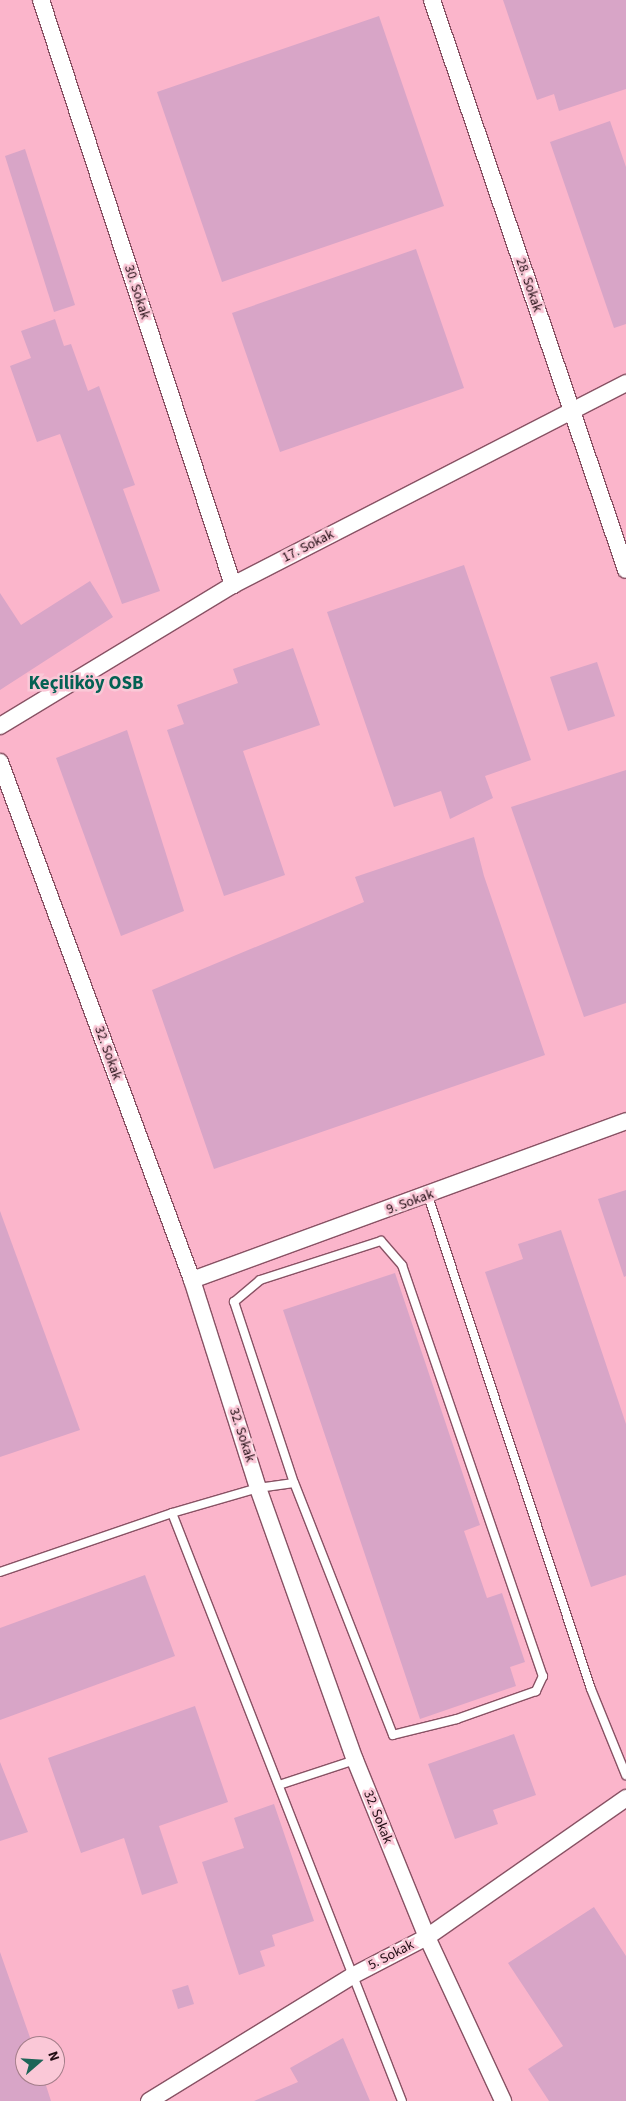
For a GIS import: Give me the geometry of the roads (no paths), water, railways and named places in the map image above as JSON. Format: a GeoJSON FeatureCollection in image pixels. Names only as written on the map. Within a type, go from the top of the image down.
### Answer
{"type":"FeatureCollection","features":[{"type":"Feature","properties":{"kind":"street","name":"30. Sokak"},"geometry":{"type":"LineString","coordinates":[[41,0],[234,585]]}},
{"type":"Feature","properties":{"kind":"street","name":"28. Sokak"},"geometry":{"type":"LineString","coordinates":[[432,0],[626,570]]}},
{"type":"Feature","properties":{"kind":"street","name":"17. Sokak"},"geometry":{"type":"LineString","coordinates":[[0,726],[234,585],[626,383]]}},
{"type":"Feature","properties":{"kind":"street","name":"32. Sokak"},"geometry":{"type":"LineString","coordinates":[[0,762],[192,1280],[258,1488],[355,1760],[427,1937],[503,2101]]}},
{"type":"Feature","properties":{"kind":"street","name":"9. Sokak"},"geometry":{"type":"LineString","coordinates":[[192,1280],[428,1196],[626,1121]]}},
{"type":"Feature","properties":{"kind":"street","name":"5. Sokak"},"geometry":{"type":"LineString","coordinates":[[149,2101],[352,1976],[427,1937],[626,1798]]}},
{"type":"Feature","properties":{"kind":"lane"},"geometry":{"type":"LineString","coordinates":[[428,1196],[591,1689],[626,1775]]}},
{"type":"Feature","properties":{"kind":"lane"},"geometry":{"type":"LineString","coordinates":[[381,1242],[402,1265],[471,1461],[543,1676],[536,1691],[457,1719],[393,1736],[294,1483],[234,1302],[260,1280],[381,1242]]}},
{"type":"Feature","properties":{"kind":"lane"},"geometry":{"type":"LineString","coordinates":[[0,1572],[172,1513],[258,1488],[294,1483]]}},
{"type":"Feature","properties":{"kind":"lane"},"geometry":{"type":"LineString","coordinates":[[172,1513],[402,2101]]}},
{"type":"Feature","properties":{"kind":"lane"},"geometry":{"type":"LineString","coordinates":[[279,1785],[355,1760]]}},
{"type":"Feature","properties":{"kind":"district","name":"Keçiliköy OSB"},"geometry":{"type":"Point","coordinates":[86,684]}}]}
